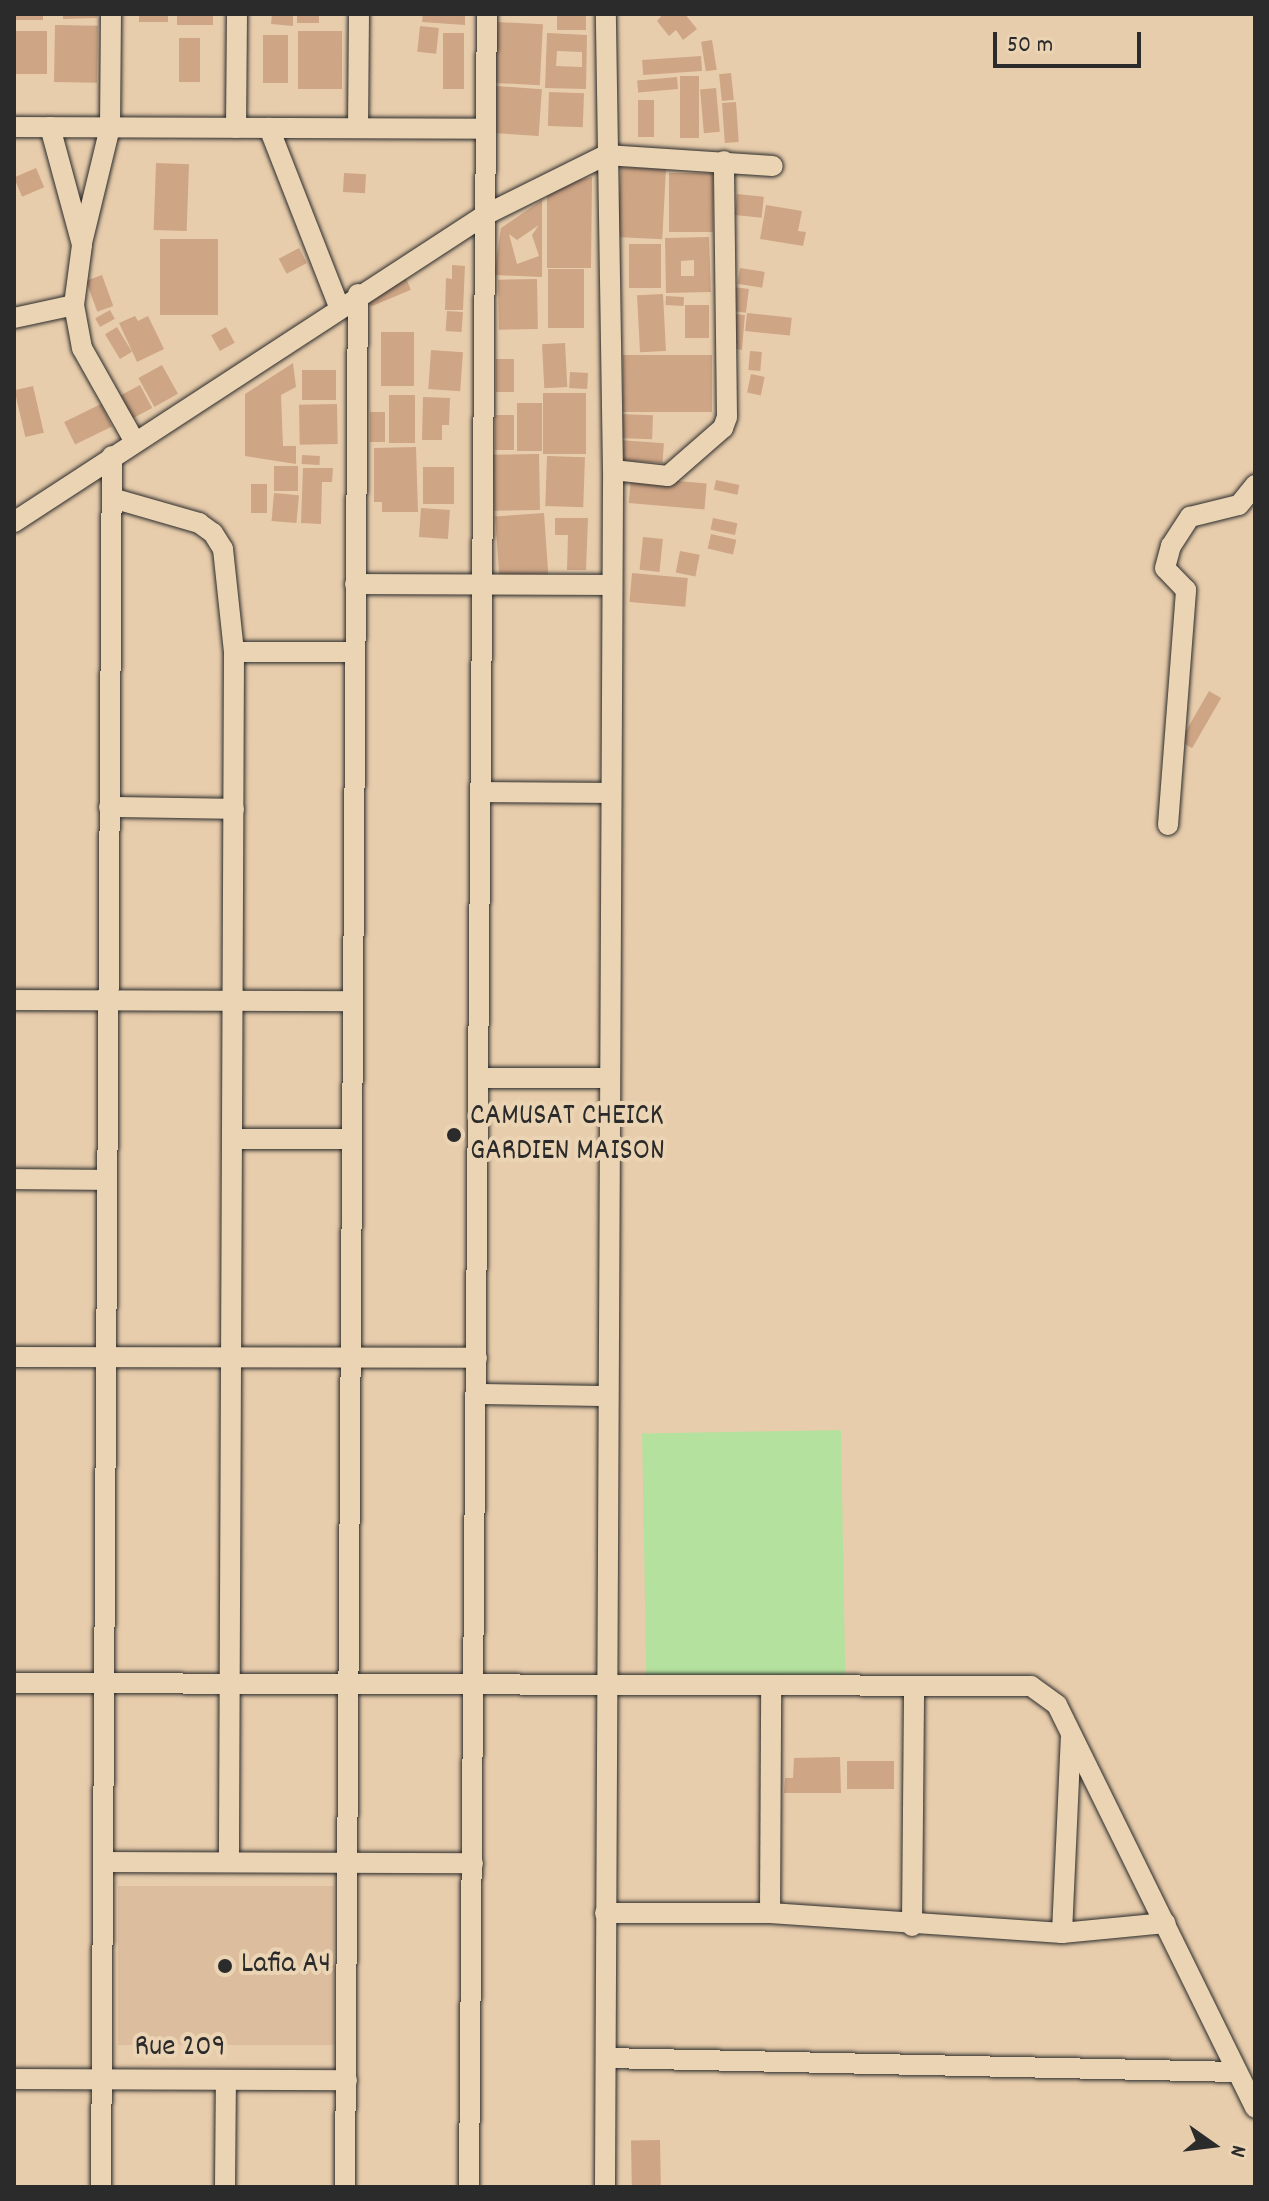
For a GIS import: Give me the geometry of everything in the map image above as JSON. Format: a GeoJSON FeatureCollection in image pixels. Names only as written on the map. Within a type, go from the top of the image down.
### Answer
{"type":"FeatureCollection","features":[{"type":"Feature","properties":{"kind":"street"},"geometry":{"type":"LineString","coordinates":[[111,14],[110,127],[82,245],[74,305],[82,348],[135,442]]}},
{"type":"Feature","properties":{"kind":"street"},"geometry":{"type":"LineString","coordinates":[[236,128],[237,14]]}},
{"type":"Feature","properties":{"kind":"street"},"geometry":{"type":"LineString","coordinates":[[358,128],[359,14]]}},
{"type":"Feature","properties":{"kind":"street"},"geometry":{"type":"LineString","coordinates":[[469,2187],[487,14]]}},
{"type":"Feature","properties":{"kind":"street"},"geometry":{"type":"LineString","coordinates":[[605,2187],[604,1685],[613,470],[606,14]]}},
{"type":"Feature","properties":{"kind":"street"},"geometry":{"type":"LineString","coordinates":[[14,127],[486,129]]}},
{"type":"Feature","properties":{"kind":"street"},"geometry":{"type":"LineString","coordinates":[[50,127],[82,245]]}},
{"type":"Feature","properties":{"kind":"street"},"geometry":{"type":"LineString","coordinates":[[269,128],[339,307]]}},
{"type":"Feature","properties":{"kind":"street"},"geometry":{"type":"LineString","coordinates":[[14,522],[358,294],[485,215],[606,155],[773,166]]}},
{"type":"Feature","properties":{"kind":"street"},"geometry":{"type":"LineString","coordinates":[[613,470],[668,476],[723,428],[727,417],[724,161]]}},
{"type":"Feature","properties":{"kind":"street"},"geometry":{"type":"LineString","coordinates":[[345,2187],[358,294]]}},
{"type":"Feature","properties":{"kind":"street"},"geometry":{"type":"LineString","coordinates":[[14,318],[74,305]]}},
{"type":"Feature","properties":{"kind":"street"},"geometry":{"type":"LineString","coordinates":[[101,2187],[112,456]]}},
{"type":"Feature","properties":{"kind":"street"},"geometry":{"type":"LineString","coordinates":[[1168,825],[1186,590],[1165,568],[1171,546],[1190,517],[1239,505],[1255,485]]}},
{"type":"Feature","properties":{"kind":"street"},"geometry":{"type":"LineString","coordinates":[[112,498],[199,523],[213,533],[223,549],[234,652],[229,1862]]}},
{"type":"Feature","properties":{"kind":"street"},"geometry":{"type":"LineString","coordinates":[[355,584],[612,585]]}},
{"type":"Feature","properties":{"kind":"street"},"geometry":{"type":"LineString","coordinates":[[234,652],[355,652]]}},
{"type":"Feature","properties":{"kind":"street"},"geometry":{"type":"LineString","coordinates":[[481,792],[611,793]]}},
{"type":"Feature","properties":{"kind":"street"},"geometry":{"type":"LineString","coordinates":[[109,807],[234,809]]}},
{"type":"Feature","properties":{"kind":"street"},"geometry":{"type":"LineString","coordinates":[[14,1000],[353,1001]]}},
{"type":"Feature","properties":{"kind":"street"},"geometry":{"type":"LineString","coordinates":[[479,1078],[608,1078]]}},
{"type":"Feature","properties":{"kind":"street"},"geometry":{"type":"LineString","coordinates":[[232,1139],[352,1139]]}},
{"type":"Feature","properties":{"kind":"street"},"geometry":{"type":"LineString","coordinates":[[14,1179],[107,1180]]}},
{"type":"Feature","properties":{"kind":"street"},"geometry":{"type":"LineString","coordinates":[[14,1357],[477,1358]]}},
{"type":"Feature","properties":{"kind":"street"},"geometry":{"type":"LineString","coordinates":[[477,1394],[606,1396]]}},
{"type":"Feature","properties":{"kind":"street"},"geometry":{"type":"LineString","coordinates":[[14,1683],[1031,1686],[1057,1705],[1255,2108]]}},
{"type":"Feature","properties":{"kind":"street"},"geometry":{"type":"LineString","coordinates":[[770,1913],[771,1685]]}},
{"type":"Feature","properties":{"kind":"street"},"geometry":{"type":"LineString","coordinates":[[912,1926],[914,1686]]}},
{"type":"Feature","properties":{"kind":"street"},"geometry":{"type":"LineString","coordinates":[[1062,1933],[1071,1735]]}},
{"type":"Feature","properties":{"kind":"street"},"geometry":{"type":"LineString","coordinates":[[103,1862],[473,1863]]}},
{"type":"Feature","properties":{"kind":"street"},"geometry":{"type":"LineString","coordinates":[[605,1913],[770,1913],[912,1926],[1062,1933],[1166,1923]]}},
{"type":"Feature","properties":{"kind":"street"},"geometry":{"type":"LineString","coordinates":[[606,2058],[1237,2072]]}},
{"type":"Feature","properties":{"kind":"street","name":"Rue 209"},"geometry":{"type":"LineString","coordinates":[[14,2079],[347,2080]]}},
{"type":"Feature","properties":{"kind":"street"},"geometry":{"type":"LineString","coordinates":[[225,2187],[226,2080]]}},
{"type":"Feature","properties":{"kind":"shaded area","name":"Lafia A4"},"geometry":{"type":"Polygon","coordinates":[[[118,1886],[334,1886],[334,2045],[118,2045],[118,1886]]]}},
{"type":"Feature","properties":{"kind":"green space"},"geometry":{"type":"Polygon","coordinates":[[[841,1430],[845,1677],[646,1680],[642,1433],[841,1430]]]}},
{"type":"Feature","properties":{"kind":"building"},"geometry":{"type":"Polygon","coordinates":[[[14,14],[43,14],[43,20],[14,20],[14,14]]]}},
{"type":"Feature","properties":{"kind":"building"},"geometry":{"type":"Polygon","coordinates":[[[63,14],[97,14],[97,18],[63,19],[63,14]]]}},
{"type":"Feature","properties":{"kind":"building"},"geometry":{"type":"Polygon","coordinates":[[[139,14],[168,14],[168,22],[139,22],[139,14]]]}},
{"type":"Feature","properties":{"kind":"building"},"geometry":{"type":"Polygon","coordinates":[[[177,14],[213,14],[213,25],[177,25],[177,14]]]}},
{"type":"Feature","properties":{"kind":"building"},"geometry":{"type":"Polygon","coordinates":[[[272,14],[293,14],[293,26],[271,24],[272,14]]]}},
{"type":"Feature","properties":{"kind":"building"},"geometry":{"type":"Polygon","coordinates":[[[297,14],[319,14],[319,23],[297,23],[297,14]]]}},
{"type":"Feature","properties":{"kind":"building"},"geometry":{"type":"Polygon","coordinates":[[[423,14],[465,14],[465,25],[422,22],[423,14]]]}},
{"type":"Feature","properties":{"kind":"building"},"geometry":{"type":"Polygon","coordinates":[[[557,14],[586,14],[586,30],[557,30],[557,14]]]}},
{"type":"Feature","properties":{"kind":"building"},"geometry":{"type":"Polygon","coordinates":[[[663,14],[685,14],[697,29],[683,40],[676,30],[669,36],[657,21],[663,14]]]}},
{"type":"Feature","properties":{"kind":"building"},"geometry":{"type":"Polygon","coordinates":[[[498,22],[543,24],[540,85],[495,83],[498,22]]]}},
{"type":"Feature","properties":{"kind":"building"},"geometry":{"type":"Polygon","coordinates":[[[55,25],[98,26],[97,83],[54,82],[55,25]]]}},
{"type":"Feature","properties":{"kind":"building"},"geometry":{"type":"Polygon","coordinates":[[[420,26],[439,28],[436,54],[417,52],[420,26]]]}},
{"type":"Feature","properties":{"kind":"building"},"geometry":{"type":"Polygon","coordinates":[[[14,31],[47,31],[47,74],[14,74],[14,31]]]}},
{"type":"Feature","properties":{"kind":"building"},"geometry":{"type":"Polygon","coordinates":[[[298,31],[342,31],[342,89],[298,89],[298,31]]]}},
{"type":"Feature","properties":{"kind":"building"},"geometry":{"type":"Polygon","coordinates":[[[443,33],[464,33],[464,89],[443,89],[443,33]]]}},
{"type":"Feature","properties":{"kind":"building"},"geometry":{"type":"Polygon","coordinates":[[[547,33],[587,35],[586,89],[545,88],[547,33]],[[557,51],[556,66],[582,67],[582,52],[557,51]]]}},
{"type":"Feature","properties":{"kind":"building"},"geometry":{"type":"Polygon","coordinates":[[[263,35],[288,35],[288,83],[263,83],[263,35]]]}},
{"type":"Feature","properties":{"kind":"building"},"geometry":{"type":"Polygon","coordinates":[[[179,38],[200,38],[200,82],[179,82],[179,38]]]}},
{"type":"Feature","properties":{"kind":"building"},"geometry":{"type":"Polygon","coordinates":[[[712,40],[717,70],[706,71],[701,42],[712,40]]]}},
{"type":"Feature","properties":{"kind":"building"},"geometry":{"type":"Polygon","coordinates":[[[701,56],[702,71],[643,75],[642,60],[701,56]]]}},
{"type":"Feature","properties":{"kind":"building"},"geometry":{"type":"Polygon","coordinates":[[[731,73],[734,100],[722,101],[719,74],[731,73]]]}},
{"type":"Feature","properties":{"kind":"building"},"geometry":{"type":"Polygon","coordinates":[[[680,76],[699,76],[699,138],[680,138],[680,76]]]}},
{"type":"Feature","properties":{"kind":"building"},"geometry":{"type":"Polygon","coordinates":[[[677,77],[678,89],[638,92],[637,80],[677,77]]]}},
{"type":"Feature","properties":{"kind":"building"},"geometry":{"type":"Polygon","coordinates":[[[496,86],[542,89],[539,136],[493,133],[496,86]]]}},
{"type":"Feature","properties":{"kind":"building"},"geometry":{"type":"Polygon","coordinates":[[[716,88],[720,132],[704,133],[700,89],[716,88]]]}},
{"type":"Feature","properties":{"kind":"building"},"geometry":{"type":"Polygon","coordinates":[[[549,92],[584,93],[583,127],[548,126],[549,92]]]}},
{"type":"Feature","properties":{"kind":"building"},"geometry":{"type":"Polygon","coordinates":[[[638,100],[654,100],[654,137],[638,137],[638,100]]]}},
{"type":"Feature","properties":{"kind":"building"},"geometry":{"type":"Polygon","coordinates":[[[736,102],[739,142],[725,143],[722,103],[736,102]]]}},
{"type":"Feature","properties":{"kind":"building"},"geometry":{"type":"Polygon","coordinates":[[[156,163],[189,164],[187,231],[154,230],[156,163]]]}},
{"type":"Feature","properties":{"kind":"building"},"geometry":{"type":"Polygon","coordinates":[[[621,167],[666,169],[662,239],[617,237],[621,167]]]}},
{"type":"Feature","properties":{"kind":"building"},"geometry":{"type":"Polygon","coordinates":[[[36,168],[44,187],[22,197],[14,177],[36,168]]]}},
{"type":"Feature","properties":{"kind":"building"},"geometry":{"type":"Polygon","coordinates":[[[344,173],[366,174],[365,193],[343,192],[344,173]]]}},
{"type":"Feature","properties":{"kind":"building"},"geometry":{"type":"Polygon","coordinates":[[[669,173],[713,173],[713,232],[669,232],[669,173]]]}},
{"type":"Feature","properties":{"kind":"building"},"geometry":{"type":"Polygon","coordinates":[[[592,177],[591,268],[547,268],[547,188],[592,177]]]}},
{"type":"Feature","properties":{"kind":"building"},"geometry":{"type":"Polygon","coordinates":[[[737,194],[764,197],[762,218],[735,215],[737,194]]]}},
{"type":"Feature","properties":{"kind":"building"},"geometry":{"type":"Polygon","coordinates":[[[542,200],[542,277],[494,275],[501,228],[542,200]],[[539,225],[517,240],[509,234],[517,264],[539,256],[532,235],[539,225]]]}},
{"type":"Feature","properties":{"kind":"building"},"geometry":{"type":"Polygon","coordinates":[[[766,205],[802,211],[798,231],[806,232],[803,246],[760,239],[766,205]]]}},
{"type":"Feature","properties":{"kind":"building"},"geometry":{"type":"Polygon","coordinates":[[[709,237],[711,292],[666,293],[665,238],[709,237]],[[694,260],[681,261],[681,276],[694,276],[694,260]]]}},
{"type":"Feature","properties":{"kind":"building"},"geometry":{"type":"Polygon","coordinates":[[[160,239],[218,239],[218,315],[160,315],[160,239]]]}},
{"type":"Feature","properties":{"kind":"building"},"geometry":{"type":"Polygon","coordinates":[[[629,244],[661,244],[661,288],[629,288],[629,244]]]}},
{"type":"Feature","properties":{"kind":"building"},"geometry":{"type":"Polygon","coordinates":[[[299,248],[307,263],[287,274],[279,259],[299,248]]]}},
{"type":"Feature","properties":{"kind":"building"},"geometry":{"type":"Polygon","coordinates":[[[452,265],[465,266],[463,310],[445,310],[446,278],[452,279],[452,265]]]}},
{"type":"Feature","properties":{"kind":"building"},"geometry":{"type":"Polygon","coordinates":[[[740,268],[765,272],[762,288],[737,284],[740,268]]]}},
{"type":"Feature","properties":{"kind":"building"},"geometry":{"type":"Polygon","coordinates":[[[548,269],[584,269],[584,328],[548,328],[548,269]]]}},
{"type":"Feature","properties":{"kind":"building"},"geometry":{"type":"Polygon","coordinates":[[[102,275],[113,306],[97,312],[86,281],[102,275]]]}},
{"type":"Feature","properties":{"kind":"building"},"geometry":{"type":"Polygon","coordinates":[[[405,276],[411,290],[371,307],[365,293],[405,276]]]}},
{"type":"Feature","properties":{"kind":"building"},"geometry":{"type":"Polygon","coordinates":[[[537,279],[538,329],[499,330],[498,280],[537,279]]]}},
{"type":"Feature","properties":{"kind":"building"},"geometry":{"type":"Polygon","coordinates":[[[733,287],[749,289],[746,313],[730,311],[733,287]]]}},
{"type":"Feature","properties":{"kind":"building"},"geometry":{"type":"Polygon","coordinates":[[[663,294],[666,351],[640,352],[637,295],[663,294]]]}},
{"type":"Feature","properties":{"kind":"building"},"geometry":{"type":"Polygon","coordinates":[[[666,296],[684,297],[684,306],[666,305],[666,296]]]}},
{"type":"Feature","properties":{"kind":"building"},"geometry":{"type":"Polygon","coordinates":[[[685,305],[709,305],[709,338],[685,338],[685,305]]]}},
{"type":"Feature","properties":{"kind":"building"},"geometry":{"type":"Polygon","coordinates":[[[110,310],[115,319],[100,327],[95,318],[110,310]]]}},
{"type":"Feature","properties":{"kind":"building"},"geometry":{"type":"Polygon","coordinates":[[[447,311],[463,312],[462,332],[446,331],[447,311]]]}},
{"type":"Feature","properties":{"kind":"building"},"geometry":{"type":"Polygon","coordinates":[[[747,313],[792,318],[790,336],[745,331],[747,313]]]}},
{"type":"Feature","properties":{"kind":"building"},"geometry":{"type":"Polygon","coordinates":[[[734,314],[745,315],[742,350],[731,349],[734,314]]]}},
{"type":"Feature","properties":{"kind":"building"},"geometry":{"type":"Polygon","coordinates":[[[135,316],[138,321],[148,316],[164,349],[137,362],[119,323],[135,316]]]}},
{"type":"Feature","properties":{"kind":"building"},"geometry":{"type":"Polygon","coordinates":[[[117,327],[132,352],[120,359],[105,334],[117,327]]]}},
{"type":"Feature","properties":{"kind":"building"},"geometry":{"type":"Polygon","coordinates":[[[226,327],[235,343],[220,351],[211,335],[226,327]]]}},
{"type":"Feature","properties":{"kind":"building"},"geometry":{"type":"Polygon","coordinates":[[[381,332],[414,332],[414,386],[381,386],[381,332]]]}},
{"type":"Feature","properties":{"kind":"building"},"geometry":{"type":"Polygon","coordinates":[[[565,343],[567,387],[544,388],[542,344],[565,343]]]}},
{"type":"Feature","properties":{"kind":"building"},"geometry":{"type":"Polygon","coordinates":[[[431,350],[463,352],[460,391],[428,389],[431,350]]]}},
{"type":"Feature","properties":{"kind":"building"},"geometry":{"type":"Polygon","coordinates":[[[750,351],[762,352],[760,371],[748,370],[750,351]]]}},
{"type":"Feature","properties":{"kind":"building"},"geometry":{"type":"Polygon","coordinates":[[[623,355],[712,355],[712,412],[623,412],[623,355]]]}},
{"type":"Feature","properties":{"kind":"building"},"geometry":{"type":"Polygon","coordinates":[[[496,359],[514,359],[514,392],[496,392],[496,359]]]}},
{"type":"Feature","properties":{"kind":"building"},"geometry":{"type":"Polygon","coordinates":[[[293,363],[296,387],[281,395],[283,446],[296,446],[296,464],[245,456],[245,394],[293,363]]]}},
{"type":"Feature","properties":{"kind":"building"},"geometry":{"type":"Polygon","coordinates":[[[162,365],[178,394],[154,407],[138,378],[162,365]]]}},
{"type":"Feature","properties":{"kind":"building"},"geometry":{"type":"Polygon","coordinates":[[[302,370],[336,370],[336,400],[302,400],[302,370]]]}},
{"type":"Feature","properties":{"kind":"building"},"geometry":{"type":"Polygon","coordinates":[[[570,372],[588,373],[587,389],[569,388],[570,372]]]}},
{"type":"Feature","properties":{"kind":"building"},"geometry":{"type":"Polygon","coordinates":[[[751,374],[765,377],[761,395],[747,393],[751,374]]]}},
{"type":"Feature","properties":{"kind":"building"},"geometry":{"type":"Polygon","coordinates":[[[140,385],[152,408],[129,420],[117,397],[140,385]]]}},
{"type":"Feature","properties":{"kind":"building"},"geometry":{"type":"Polygon","coordinates":[[[33,386],[44,433],[25,437],[14,390],[33,386]]]}},
{"type":"Feature","properties":{"kind":"building"},"geometry":{"type":"Polygon","coordinates":[[[543,393],[586,393],[586,454],[543,454],[543,393]]]}},
{"type":"Feature","properties":{"kind":"building"},"geometry":{"type":"Polygon","coordinates":[[[389,395],[415,395],[415,443],[389,443],[389,395]]]}},
{"type":"Feature","properties":{"kind":"building"},"geometry":{"type":"Polygon","coordinates":[[[423,397],[450,398],[449,425],[442,425],[442,440],[422,440],[423,397]]]}},
{"type":"Feature","properties":{"kind":"building"},"geometry":{"type":"Polygon","coordinates":[[[517,403],[542,403],[542,451],[517,451],[517,403]]]}},
{"type":"Feature","properties":{"kind":"building"},"geometry":{"type":"Polygon","coordinates":[[[101,404],[112,426],[75,444],[64,422],[101,404]]]}},
{"type":"Feature","properties":{"kind":"building"},"geometry":{"type":"Polygon","coordinates":[[[337,404],[338,444],[300,445],[299,405],[337,404]]]}},
{"type":"Feature","properties":{"kind":"building"},"geometry":{"type":"Polygon","coordinates":[[[370,412],[385,412],[385,442],[370,442],[370,412]]]}},
{"type":"Feature","properties":{"kind":"building"},"geometry":{"type":"Polygon","coordinates":[[[619,414],[653,415],[652,439],[618,438],[619,414]]]}},
{"type":"Feature","properties":{"kind":"building"},"geometry":{"type":"Polygon","coordinates":[[[495,415],[514,415],[514,450],[495,450],[495,415]]]}},
{"type":"Feature","properties":{"kind":"building"},"geometry":{"type":"Polygon","coordinates":[[[619,440],[664,443],[662,463],[618,460],[619,440]]]}},
{"type":"Feature","properties":{"kind":"building"},"geometry":{"type":"Polygon","coordinates":[[[416,447],[418,512],[382,512],[382,502],[374,502],[374,448],[416,447]]]}},
{"type":"Feature","properties":{"kind":"building"},"geometry":{"type":"Polygon","coordinates":[[[539,454],[540,510],[494,511],[493,455],[539,454]]]}},
{"type":"Feature","properties":{"kind":"building"},"geometry":{"type":"Polygon","coordinates":[[[302,455],[320,456],[320,465],[302,464],[302,455]]]}},
{"type":"Feature","properties":{"kind":"building"},"geometry":{"type":"Polygon","coordinates":[[[547,456],[585,457],[583,507],[545,506],[547,456]]]}},
{"type":"Feature","properties":{"kind":"building"},"geometry":{"type":"Polygon","coordinates":[[[274,466],[298,466],[298,491],[274,491],[274,466]]]}},
{"type":"Feature","properties":{"kind":"building"},"geometry":{"type":"Polygon","coordinates":[[[423,467],[454,467],[454,504],[423,504],[423,467]]]}},
{"type":"Feature","properties":{"kind":"building"},"geometry":{"type":"Polygon","coordinates":[[[303,468],[333,468],[332,482],[322,482],[321,524],[301,523],[303,468]]]}},
{"type":"Feature","properties":{"kind":"building"},"geometry":{"type":"Polygon","coordinates":[[[631,477],[707,484],[704,510],[629,503],[631,477]]]}},
{"type":"Feature","properties":{"kind":"building"},"geometry":{"type":"Polygon","coordinates":[[[716,480],[739,485],[737,495],[714,490],[716,480]]]}},
{"type":"Feature","properties":{"kind":"building"},"geometry":{"type":"Polygon","coordinates":[[[251,484],[267,484],[267,513],[251,513],[251,484]]]}},
{"type":"Feature","properties":{"kind":"building"},"geometry":{"type":"Polygon","coordinates":[[[274,493],[299,495],[296,523],[272,521],[274,493]]]}},
{"type":"Feature","properties":{"kind":"building"},"geometry":{"type":"Polygon","coordinates":[[[421,508],[450,510],[448,539],[419,537],[421,508]]]}},
{"type":"Feature","properties":{"kind":"building"},"geometry":{"type":"Polygon","coordinates":[[[544,513],[548,576],[500,579],[495,516],[544,513]]]}},
{"type":"Feature","properties":{"kind":"building"},"geometry":{"type":"Polygon","coordinates":[[[555,518],[588,518],[586,570],[567,570],[568,535],[555,535],[555,518]]]}},
{"type":"Feature","properties":{"kind":"building"},"geometry":{"type":"Polygon","coordinates":[[[713,518],[737,523],[735,535],[711,530],[713,518]]]}},
{"type":"Feature","properties":{"kind":"building"},"geometry":{"type":"Polygon","coordinates":[[[711,534],[736,540],[733,554],[708,549],[711,534]]]}},
{"type":"Feature","properties":{"kind":"building"},"geometry":{"type":"Polygon","coordinates":[[[643,537],[663,539],[659,572],[640,570],[643,537]]]}},
{"type":"Feature","properties":{"kind":"building"},"geometry":{"type":"Polygon","coordinates":[[[680,551],[700,555],[695,576],[676,573],[680,551]]]}},
{"type":"Feature","properties":{"kind":"building"},"geometry":{"type":"Polygon","coordinates":[[[632,573],[688,578],[685,607],[629,602],[632,573]]]}},
{"type":"Feature","properties":{"kind":"building"},"geometry":{"type":"Polygon","coordinates":[[[1209,691],[1221,698],[1192,748],[1180,741],[1209,691]]]}},
{"type":"Feature","properties":{"kind":"building"},"geometry":{"type":"Polygon","coordinates":[[[840,1757],[841,1793],[784,1793],[785,1778],[793,1778],[794,1758],[840,1757]]]}},
{"type":"Feature","properties":{"kind":"building"},"geometry":{"type":"Polygon","coordinates":[[[847,1761],[894,1761],[894,1789],[847,1789],[847,1761]]]}},
{"type":"Feature","properties":{"kind":"building"},"geometry":{"type":"Polygon","coordinates":[[[660,2140],[661,2187],[632,2187],[631,2141],[660,2140]]]}},
{"type":"Feature","properties":{"kind":"place","name":"CAMUSAT CHEICK GARDIEN MAISON"},"geometry":{"type":"Point","coordinates":[454,1135]}},
{"type":"Feature","properties":{"kind":"place","name":"Lafia A4"},"geometry":{"type":"Point","coordinates":[225,1966]}}]}
